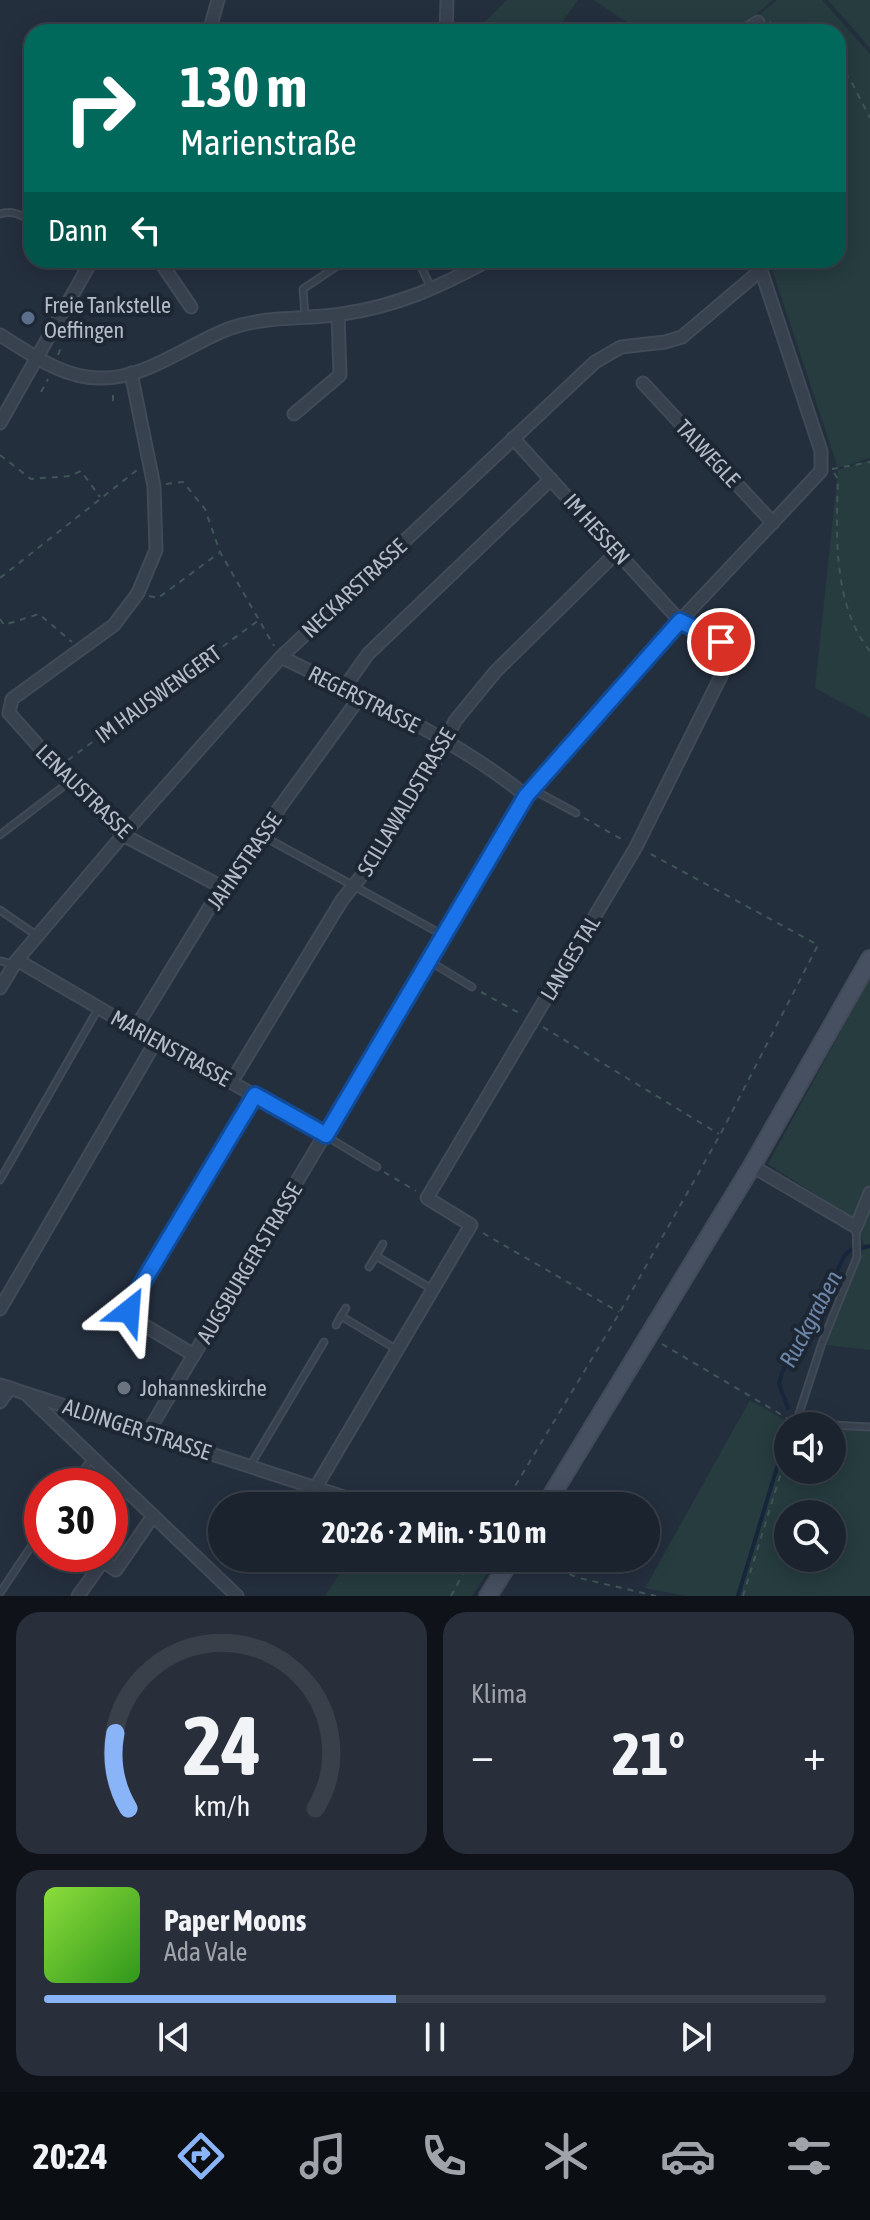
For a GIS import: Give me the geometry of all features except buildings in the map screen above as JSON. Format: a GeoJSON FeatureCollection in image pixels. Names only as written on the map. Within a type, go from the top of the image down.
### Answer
{"type":"FeatureCollection","features":[{"type":"Feature","properties":{"kind":"main road"},"geometry":{"type":"LineString","coordinates":[[554,1492],[752,1166],[870,959]]}},
{"type":"Feature","properties":{"kind":"main road"},"geometry":{"type":"LineString","coordinates":[[488,1596],[503,1572]]}},
{"type":"Feature","properties":{"kind":"street"},"geometry":{"type":"LineString","coordinates":[[211,24],[218,0]]}},
{"type":"Feature","properties":{"kind":"street"},"geometry":{"type":"LineString","coordinates":[[446,24],[447,0]]}},
{"type":"Feature","properties":{"kind":"street"},"geometry":{"type":"LineString","coordinates":[[0,423],[87,268]]}},
{"type":"Feature","properties":{"kind":"street"},"geometry":{"type":"LineString","coordinates":[[164,268],[191,307]]}},
{"type":"Feature","properties":{"kind":"street"},"geometry":{"type":"LineString","coordinates":[[0,335],[37,357],[79,376],[99,378],[131,373],[229,329],[264,320],[338,315],[384,307],[432,290],[474,268]]}},
{"type":"Feature","properties":{"kind":"street","name":"NECKARSTRASSE"},"geometry":{"type":"LineString","coordinates":[[0,988],[15,962],[37,936],[281,657],[595,362],[621,347],[682,337],[757,268]]}},
{"type":"Feature","properties":{"kind":"street","name":"AUGSBURGER STRASSE"},"geometry":{"type":"LineString","coordinates":[[148,1432],[529,792],[680,621],[821,471],[823,460],[761,268]]}},
{"type":"Feature","properties":{"kind":"street"},"geometry":{"type":"LineString","coordinates":[[294,414],[340,375],[338,315]]}},
{"type":"Feature","properties":{"kind":"street"},"geometry":{"type":"LineString","coordinates":[[4,706],[114,625],[138,593],[156,550],[154,486],[131,373]]}},
{"type":"Feature","properties":{"kind":"street","name":"TALWEGLE"},"geometry":{"type":"LineString","coordinates":[[643,383],[773,523]]}},
{"type":"Feature","properties":{"kind":"street","name":"IM HESSEN"},"geometry":{"type":"LineString","coordinates":[[513,438],[680,621]]}},
{"type":"Feature","properties":{"kind":"street"},"geometry":{"type":"LineString","coordinates":[[344,688],[368,654],[551,479]]}},
{"type":"Feature","properties":{"kind":"street","name":"SCILLAWALDSTRASSE"},"geometry":{"type":"LineString","coordinates":[[232,1081],[342,900],[437,758],[455,721],[496,671],[617,552]]}},
{"type":"Feature","properties":{"kind":"street","name":"LANGES TAL"},"geometry":{"type":"LineString","coordinates":[[427,1198],[636,847],[730,658],[728,648],[721,642],[680,621]]}},
{"type":"Feature","properties":{"kind":"street","name":"REGERSTRASSE"},"geometry":{"type":"LineString","coordinates":[[281,657],[445,741],[529,792]]}},
{"type":"Feature","properties":{"kind":"street","name":"JAHNSTRASSE"},"geometry":{"type":"LineString","coordinates":[[135,1029],[222,887],[360,697]]}},
{"type":"Feature","properties":{"kind":"street","name":"LENAUSTRASSE"},"geometry":{"type":"LineString","coordinates":[[4,706],[123,835],[222,887]]}},
{"type":"Feature","properties":{"kind":"street","name":"MARIENSTRASSE"},"geometry":{"type":"LineString","coordinates":[[15,962],[326,1135]]}},
{"type":"Feature","properties":{"kind":"street"},"geometry":{"type":"LineString","coordinates":[[0,1309],[156,1041]]}},
{"type":"Feature","properties":{"kind":"street"},"geometry":{"type":"LineString","coordinates":[[194,1355],[132,1318],[129,1311],[131,1302],[255,1095]]}},
{"type":"Feature","properties":{"kind":"street"},"geometry":{"type":"LineString","coordinates":[[752,1166],[856,1227],[870,1193]]}},
{"type":"Feature","properties":{"kind":"street"},"geometry":{"type":"LineString","coordinates":[[316,1487],[471,1225],[427,1198]]}},
{"type":"Feature","properties":{"kind":"street"},"geometry":{"type":"LineString","coordinates":[[0,1402],[5,1386]]}},
{"type":"Feature","properties":{"kind":"street","name":"ALDINGER STRASSE"},"geometry":{"type":"LineString","coordinates":[[5,1386],[330,1492]]}},
{"type":"Feature","properties":{"kind":"street"},"geometry":{"type":"LineString","coordinates":[[25,1392],[237,1596]]}},
{"type":"Feature","properties":{"kind":"street"},"geometry":{"type":"LineString","coordinates":[[78,1596],[103,1561],[116,1570],[153,1516]]}},
{"type":"Feature","properties":{"kind":"lane"},"geometry":{"type":"LineString","coordinates":[[0,214],[9,212],[24,218]]}},
{"type":"Feature","properties":{"kind":"lane"},"geometry":{"type":"LineString","coordinates":[[305,315],[303,289],[334,268]]}},
{"type":"Feature","properties":{"kind":"lane"},"geometry":{"type":"LineString","coordinates":[[422,268],[432,290]]}},
{"type":"Feature","properties":{"kind":"lane"},"geometry":{"type":"LineString","coordinates":[[0,835],[70,781]]}},
{"type":"Feature","properties":{"kind":"lane"},"geometry":{"type":"LineString","coordinates":[[529,792],[576,813]]}},
{"type":"Feature","properties":{"kind":"lane"},"geometry":{"type":"LineString","coordinates":[[261,835],[444,935]]}},
{"type":"Feature","properties":{"kind":"lane"},"geometry":{"type":"LineString","coordinates":[[0,910],[37,936]]}},
{"type":"Feature","properties":{"kind":"lane"},"geometry":{"type":"LineString","coordinates":[[428,960],[472,987]]}},
{"type":"Feature","properties":{"kind":"lane","name":"MARIENSTRASSE"},"geometry":{"type":"LineString","coordinates":[[0,961],[15,962]]}},
{"type":"Feature","properties":{"kind":"lane"},"geometry":{"type":"LineString","coordinates":[[0,1180],[99,1008]]}},
{"type":"Feature","properties":{"kind":"lane"},"geometry":{"type":"LineString","coordinates":[[326,1135],[377,1167]]}},
{"type":"Feature","properties":{"kind":"lane"},"geometry":{"type":"LineString","coordinates":[[800,1412],[822,1343],[857,1257],[859,1244],[856,1227]]}},
{"type":"Feature","properties":{"kind":"lane"},"geometry":{"type":"LineString","coordinates":[[369,1267],[383,1244]]}},
{"type":"Feature","properties":{"kind":"lane"},"geometry":{"type":"LineString","coordinates":[[376,1256],[433,1290]]}},
{"type":"Feature","properties":{"kind":"lane"},"geometry":{"type":"LineString","coordinates":[[336,1325],[346,1308]]}},
{"type":"Feature","properties":{"kind":"lane"},"geometry":{"type":"LineString","coordinates":[[341,1316],[397,1349]]}},
{"type":"Feature","properties":{"kind":"lane"},"geometry":{"type":"LineString","coordinates":[[249,1466],[324,1342]]}},
{"type":"Feature","properties":{"kind":"lane"},"geometry":{"type":"LineString","coordinates":[[846,1426],[870,1427]]}},
{"type":"Feature","properties":{"kind":"lane"},"geometry":{"type":"LineString","coordinates":[[86,1468],[93,1458]]}},
{"type":"Feature","properties":{"kind":"lane"},"geometry":{"type":"LineString","coordinates":[[0,1593],[24,1557]]}},
{"type":"Feature","properties":{"kind":"path"},"geometry":{"type":"LineString","coordinates":[[846,74],[870,118]]}},
{"type":"Feature","properties":{"kind":"path"},"geometry":{"type":"LineString","coordinates":[[0,455],[31,479],[70,476],[81,471],[101,498]]}},
{"type":"Feature","properties":{"kind":"path"},"geometry":{"type":"LineString","coordinates":[[0,578],[149,460]]}},
{"type":"Feature","properties":{"kind":"path"},"geometry":{"type":"LineString","coordinates":[[870,462],[831,469],[838,479],[838,552],[846,609],[855,630],[870,651]]}},
{"type":"Feature","properties":{"kind":"path"},"geometry":{"type":"LineString","coordinates":[[154,486],[183,482],[205,509],[220,552],[281,657]]}},
{"type":"Feature","properties":{"kind":"path"},"geometry":{"type":"LineString","coordinates":[[138,593],[158,598],[220,552]]}},
{"type":"Feature","properties":{"kind":"path"},"geometry":{"type":"LineString","coordinates":[[0,619],[4,625],[39,614],[81,650]]}},
{"type":"Feature","properties":{"kind":"path","name":"IM HAUSWENGERT"},"geometry":{"type":"LineString","coordinates":[[58,768],[259,620]]}},
{"type":"Feature","properties":{"kind":"path"},"geometry":{"type":"LineString","coordinates":[[511,1492],[620,1312],[720,1135],[818,945],[576,813]]}},
{"type":"Feature","properties":{"kind":"path"},"geometry":{"type":"LineString","coordinates":[[472,987],[720,1135]]}},
{"type":"Feature","properties":{"kind":"path"},"geometry":{"type":"LineString","coordinates":[[377,1167],[427,1198]]}},
{"type":"Feature","properties":{"kind":"path"},"geometry":{"type":"LineString","coordinates":[[471,1225],[620,1312]]}},
{"type":"Feature","properties":{"kind":"path"},"geometry":{"type":"LineString","coordinates":[[650,1336],[778,1412]]}},
{"type":"Feature","properties":{"kind":"path"},"geometry":{"type":"LineString","coordinates":[[743,1596],[778,1484]]}},
{"type":"Feature","properties":{"kind":"path"},"geometry":{"type":"LineString","coordinates":[[451,1596],[464,1572]]}},
{"type":"Feature","properties":{"kind":"path"},"geometry":{"type":"LineString","coordinates":[[564,1572],[656,1596]]}},
{"type":"Feature","properties":{"kind":"green space"},"geometry":{"type":"Polygon","coordinates":[[[507,0],[578,0],[561,24],[482,24],[507,0]]]}},
{"type":"Feature","properties":{"kind":"green space"},"geometry":{"type":"Polygon","coordinates":[[[594,0],[773,0],[744,24],[629,24],[594,0]]]}},
{"type":"Feature","properties":{"kind":"green space"},"geometry":{"type":"Polygon","coordinates":[[[777,0],[822,0],[843,24],[758,24],[755,18],[777,0]]]}},
{"type":"Feature","properties":{"kind":"green space"},"geometry":{"type":"Polygon","coordinates":[[[828,0],[870,0],[870,48],[828,0]]]}},
{"type":"Feature","properties":{"kind":"green space"},"geometry":{"type":"Polygon","coordinates":[[[846,27],[870,54],[870,458],[838,468],[772,268],[846,268],[846,27]]]}},
{"type":"Feature","properties":{"kind":"green space"},"geometry":{"type":"Polygon","coordinates":[[[870,460],[870,718],[815,688],[838,470],[870,460]]]}},
{"type":"Feature","properties":{"kind":"green space"},"geometry":{"type":"Polygon","coordinates":[[[870,978],[870,1350],[826,1345],[864,1244],[854,1219],[768,1164],[870,978]]]}},
{"type":"Feature","properties":{"kind":"green space"},"geometry":{"type":"Polygon","coordinates":[[[750,1400],[774,1414],[774,1484],[846,1484],[846,1430],[870,1431],[870,1596],[686,1596],[645,1588],[654,1572],[660,1572],[660,1561],[750,1400]]]}},
{"type":"Feature","properties":{"kind":"green space"},"geometry":{"type":"Polygon","coordinates":[[[341,1572],[488,1572],[472,1596],[325,1596],[341,1572]]]}},
{"type":"Feature","properties":{"kind":"waterway","name":"Ruckgraben"},"geometry":{"type":"LineString","coordinates":[[788,1408],[779,1384],[782,1372],[818,1313],[844,1256],[849,1251],[870,1246]]}},
{"type":"Feature","properties":{"kind":"waterway","name":"Ruckgraben"},"geometry":{"type":"LineString","coordinates":[[738,1596],[774,1477]]}},
{"type":"Feature","properties":{"kind":"place","name":"Freie Tankstelle Oeffingen"},"geometry":{"type":"Point","coordinates":[28,318]}},
{"type":"Feature","properties":{"kind":"place","name":"Johanneskirche"},"geometry":{"type":"Point","coordinates":[124,1388]}},
{"type":"Feature","properties":{"kind":"route"},"geometry":{"type":"LineString","coordinates":[[129,1311],[131,1302],[255,1095],[326,1135],[531,789],[680,621],[721,642]]}}]}
